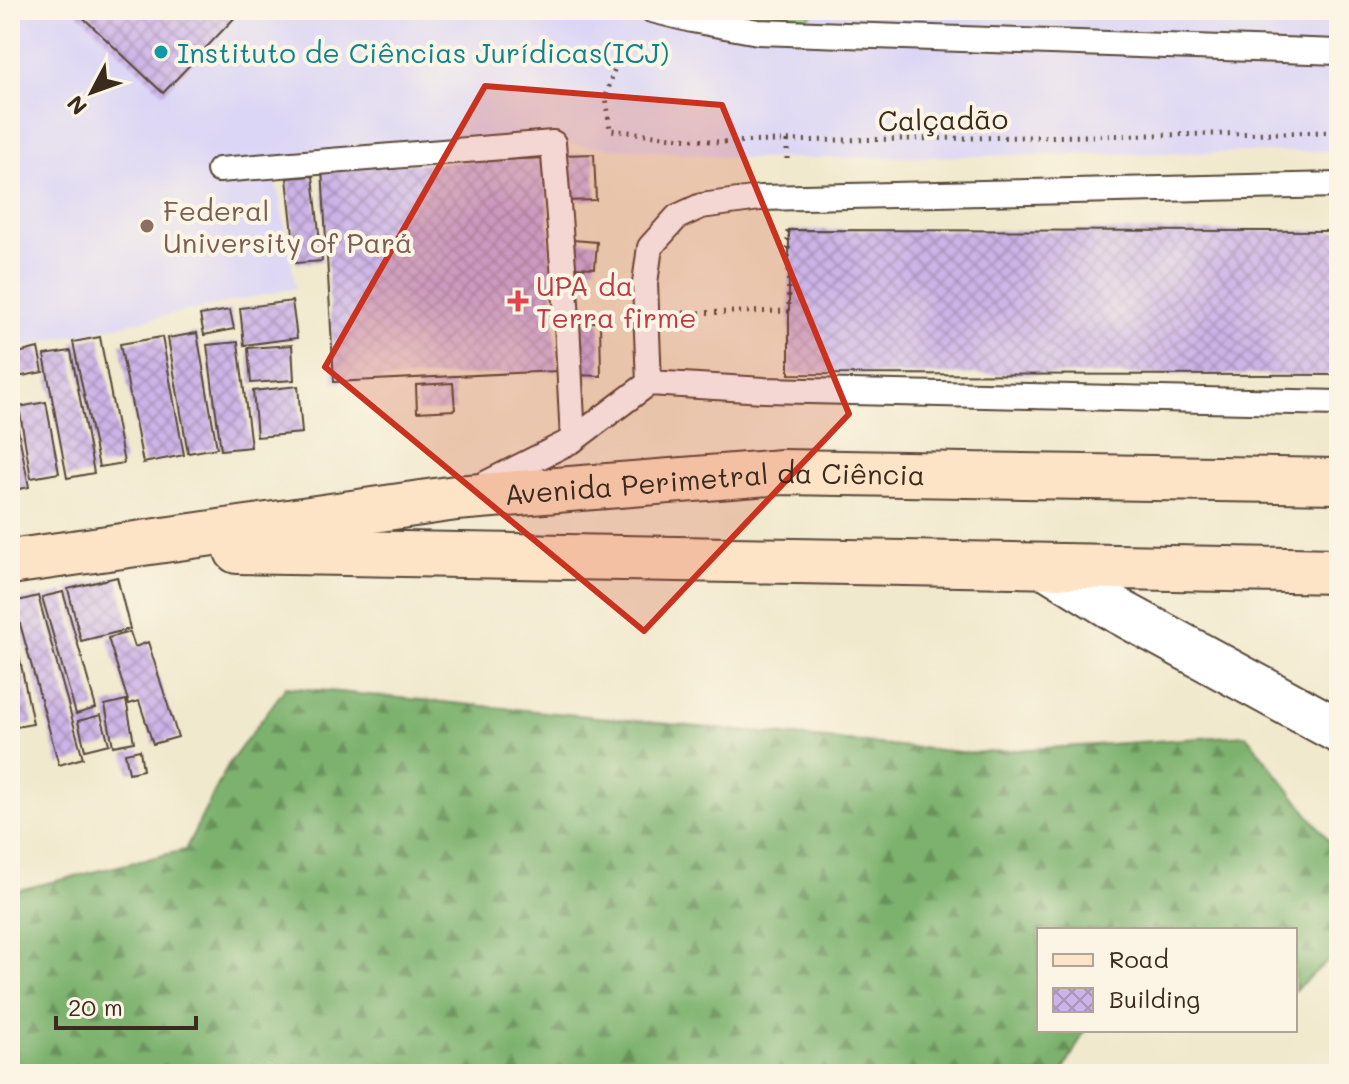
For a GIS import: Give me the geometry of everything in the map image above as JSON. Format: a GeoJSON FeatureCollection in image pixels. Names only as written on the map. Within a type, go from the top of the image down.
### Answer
{"type":"FeatureCollection","features":[{"type":"Feature","properties":{"kind":"main road","name":"Avenida Perimetral da Ciência"},"geometry":{"type":"LineString","coordinates":[[10,562],[456,498],[782,472],[1339,481]]}},
{"type":"Feature","properties":{"kind":"main road","name":"Avenida Perimetral da Ciência"},"geometry":{"type":"LineString","coordinates":[[94,549],[1339,571]]}},
{"type":"Feature","properties":{"kind":"street"},"geometry":{"type":"LineString","coordinates":[[1046,566],[1122,613],[1339,731]]}},
{"type":"Feature","properties":{"kind":"lane"},"geometry":{"type":"LineString","coordinates":[[652,10],[758,32],[1339,52]]}},
{"type":"Feature","properties":{"kind":"lane"},"geometry":{"type":"LineString","coordinates":[[219,170],[553,143],[573,440]]}},
{"type":"Feature","properties":{"kind":"lane"},"geometry":{"type":"LineString","coordinates":[[649,383],[645,283],[650,247],[677,217],[701,206],[760,198],[1339,185]]}},
{"type":"Feature","properties":{"kind":"lane"},"geometry":{"type":"LineString","coordinates":[[456,498],[573,440],[649,383],[764,390],[1339,403]]}},
{"type":"Feature","properties":{"kind":"path","name":"Calçadão"},"geometry":{"type":"LineString","coordinates":[[614,70],[606,96],[610,130],[718,142],[1339,132]]}},
{"type":"Feature","properties":{"kind":"highlighted area"},"geometry":{"type":"Polygon","coordinates":[[[485,86],[722,105],[849,414],[644,631],[325,367],[485,86]]]}},
{"type":"Feature","properties":{"kind":"shaded area","name":"Federal University of Pará"},"geometry":{"type":"Polygon","coordinates":[[[10,10],[1339,10],[1339,151],[753,159],[553,143],[273,164],[296,288],[10,349],[10,10]]]}},
{"type":"Feature","properties":{"kind":"green space"},"geometry":{"type":"Polygon","coordinates":[[[733,10],[815,10],[808,18],[760,17],[733,10]]]}},
{"type":"Feature","properties":{"kind":"green space"},"geometry":{"type":"Polygon","coordinates":[[[286,687],[971,753],[1246,735],[1339,853],[1339,951],[1297,988],[1297,928],[1037,928],[1037,1032],[1084,1032],[1062,1074],[10,1074],[10,892],[185,850],[228,765],[286,687]]]}},
{"type":"Feature","properties":{"kind":"building","name":"Instituto de Ciências Jurídicas(ICJ)"},"geometry":{"type":"Polygon","coordinates":[[[75,10],[242,10],[163,93],[75,10]]]}},
{"type":"Feature","properties":{"kind":"building"},"geometry":{"type":"Polygon","coordinates":[[[594,154],[596,200],[564,201],[563,155],[594,154]]]}},
{"type":"Feature","properties":{"kind":"building"},"geometry":{"type":"Polygon","coordinates":[[[545,158],[557,371],[334,382],[322,168],[545,158]]]}},
{"type":"Feature","properties":{"kind":"building"},"geometry":{"type":"Polygon","coordinates":[[[313,176],[322,261],[296,263],[287,178],[313,176]]]}},
{"type":"Feature","properties":{"kind":"building"},"geometry":{"type":"Polygon","coordinates":[[[789,230],[1339,231],[1339,375],[789,374],[789,230]]]}},
{"type":"Feature","properties":{"kind":"building"},"geometry":{"type":"Polygon","coordinates":[[[573,240],[597,242],[595,268],[572,267],[573,240]]]}},
{"type":"Feature","properties":{"kind":"building"},"geometry":{"type":"Polygon","coordinates":[[[292,301],[297,338],[244,345],[240,308],[292,301]]]}},
{"type":"Feature","properties":{"kind":"building"},"geometry":{"type":"Polygon","coordinates":[[[230,310],[234,329],[204,335],[200,315],[230,310]]]}},
{"type":"Feature","properties":{"kind":"building"},"geometry":{"type":"Polygon","coordinates":[[[576,322],[600,322],[601,376],[576,375],[576,322]]]}},
{"type":"Feature","properties":{"kind":"building"},"geometry":{"type":"Polygon","coordinates":[[[197,333],[217,448],[188,453],[168,338],[197,333]]]}},
{"type":"Feature","properties":{"kind":"building"},"geometry":{"type":"Polygon","coordinates":[[[100,337],[124,463],[99,467],[73,342],[100,337]]]}},
{"type":"Feature","properties":{"kind":"building"},"geometry":{"type":"Polygon","coordinates":[[[162,337],[184,455],[143,463],[120,344],[162,337]]]}},
{"type":"Feature","properties":{"kind":"building"},"geometry":{"type":"Polygon","coordinates":[[[238,342],[251,447],[221,450],[207,345],[238,342]]]}},
{"type":"Feature","properties":{"kind":"building"},"geometry":{"type":"Polygon","coordinates":[[[292,345],[294,380],[251,383],[248,348],[292,345]]]}},
{"type":"Feature","properties":{"kind":"building"},"geometry":{"type":"Polygon","coordinates":[[[38,348],[43,372],[12,378],[10,355],[38,348]]]}},
{"type":"Feature","properties":{"kind":"building"},"geometry":{"type":"Polygon","coordinates":[[[71,351],[94,473],[67,478],[44,355],[71,351]]]}},
{"type":"Feature","properties":{"kind":"building"},"geometry":{"type":"Polygon","coordinates":[[[453,383],[455,410],[417,412],[416,385],[453,383]]]}},
{"type":"Feature","properties":{"kind":"building"},"geometry":{"type":"Polygon","coordinates":[[[298,386],[302,433],[257,437],[253,391],[298,386]]]}},
{"type":"Feature","properties":{"kind":"building"},"geometry":{"type":"Polygon","coordinates":[[[10,387],[29,487],[10,491],[10,387]]]}},
{"type":"Feature","properties":{"kind":"building"},"geometry":{"type":"Polygon","coordinates":[[[46,402],[59,473],[31,478],[19,407],[46,402]]]}},
{"type":"Feature","properties":{"kind":"building"},"geometry":{"type":"Polygon","coordinates":[[[117,577],[130,629],[81,641],[68,589],[117,577]]]}},
{"type":"Feature","properties":{"kind":"building"},"geometry":{"type":"Polygon","coordinates":[[[63,592],[96,708],[76,714],[42,597],[63,592]]]}},
{"type":"Feature","properties":{"kind":"building"},"geometry":{"type":"Polygon","coordinates":[[[38,596],[83,758],[59,765],[14,602],[38,596]]]}},
{"type":"Feature","properties":{"kind":"building"},"geometry":{"type":"Polygon","coordinates":[[[10,610],[33,724],[10,728],[10,610]]]}},
{"type":"Feature","properties":{"kind":"building"},"geometry":{"type":"Polygon","coordinates":[[[130,632],[135,647],[148,642],[178,737],[153,744],[139,701],[129,704],[108,638],[130,632]]]}},
{"type":"Feature","properties":{"kind":"building"},"geometry":{"type":"Polygon","coordinates":[[[126,700],[134,742],[113,746],[105,705],[126,700]]]}},
{"type":"Feature","properties":{"kind":"building"},"geometry":{"type":"Polygon","coordinates":[[[101,715],[109,744],[85,750],[78,721],[101,715]]]}},
{"type":"Feature","properties":{"kind":"building"},"geometry":{"type":"Polygon","coordinates":[[[140,750],[143,770],[129,773],[125,753],[140,750]]]}},
{"type":"Feature","properties":{"kind":"place","name":"Instituto de Ciências Jurídicas(ICJ)"},"geometry":{"type":"Point","coordinates":[161,52]}},
{"type":"Feature","properties":{"kind":"place","name":"Federal University of Pará"},"geometry":{"type":"Point","coordinates":[147,226]}},
{"type":"Feature","properties":{"kind":"place","name":"UPA da Terra firme"},"geometry":{"type":"Point","coordinates":[518,301]}}]}
